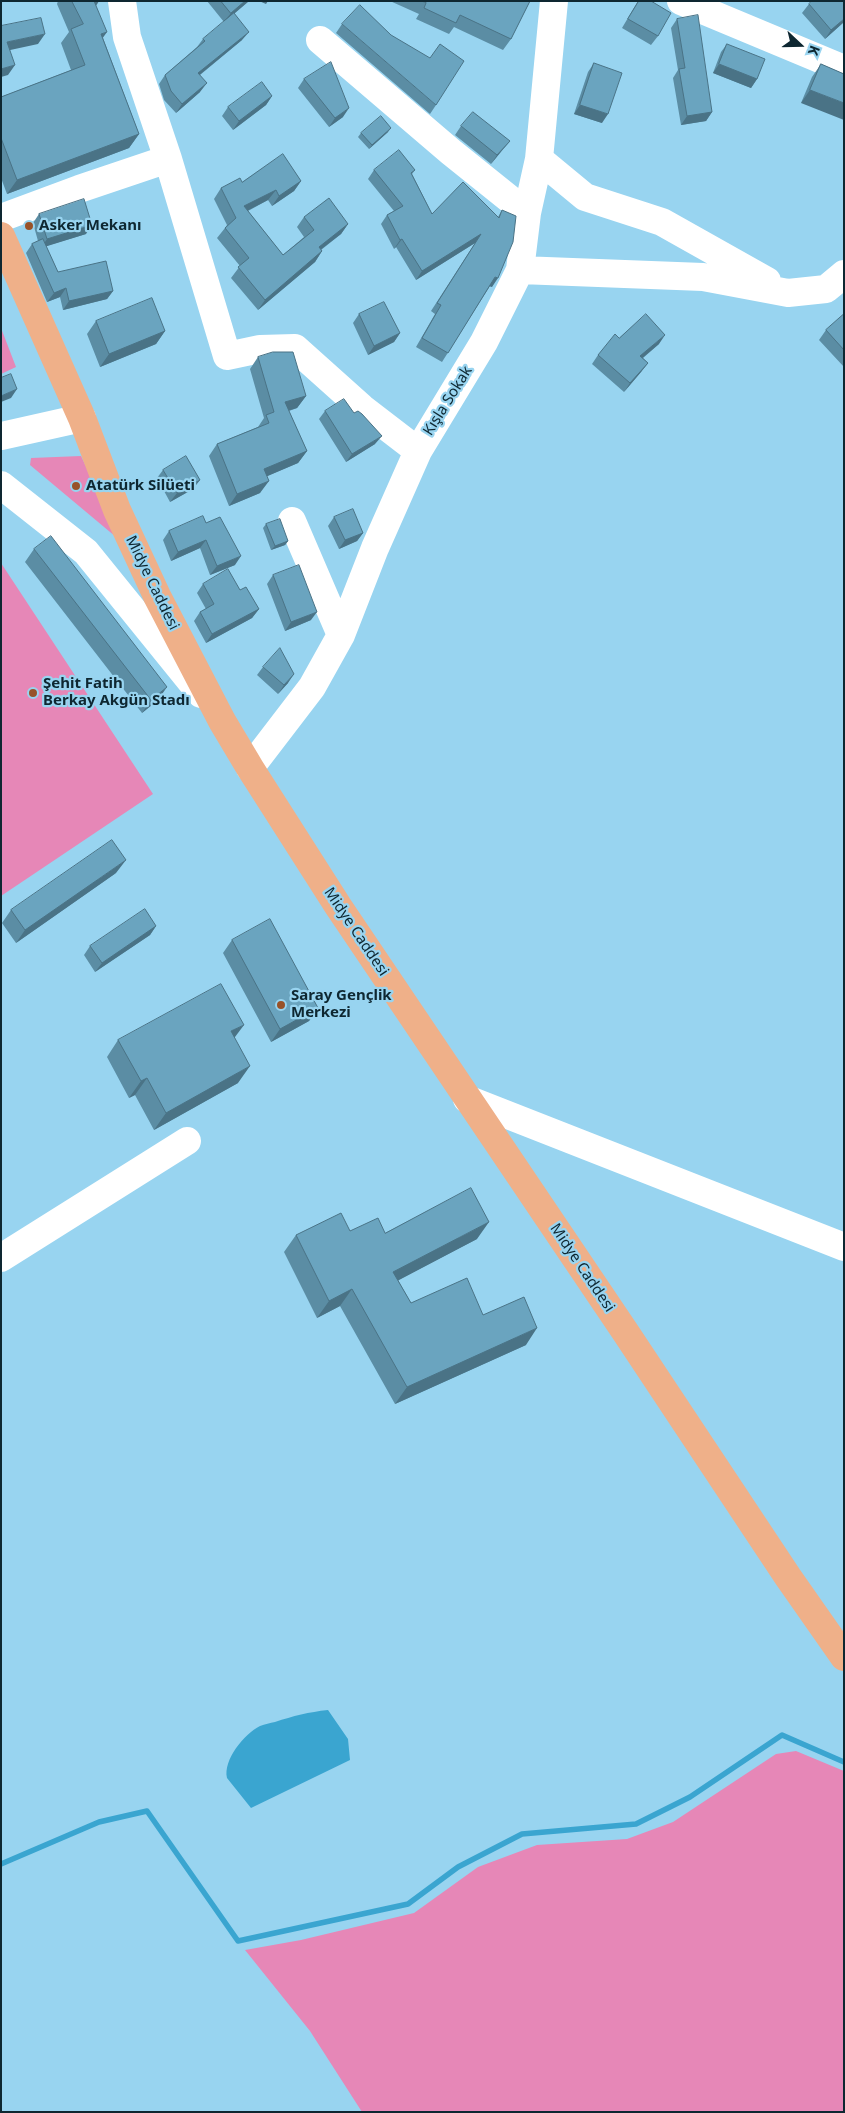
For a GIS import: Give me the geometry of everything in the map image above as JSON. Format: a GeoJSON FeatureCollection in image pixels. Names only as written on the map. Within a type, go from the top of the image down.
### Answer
{"type":"FeatureCollection","features":[{"type":"Feature","properties":{"kind":"main road","name":"Midye Caddesi"},"geometry":{"type":"LineString","coordinates":[[1,236],[82,418],[117,510],[141,562],[222,721],[338,906],[788,1577],[844,1657]]}},
{"type":"Feature","properties":{"kind":"street"},"geometry":{"type":"LineString","coordinates":[[122,1],[127,37],[168,159],[227,356],[260,349],[295,348],[362,408],[418,451]]}},
{"type":"Feature","properties":{"kind":"street","name":"Kışla Sokak"},"geometry":{"type":"LineString","coordinates":[[250,768],[312,687],[341,635],[375,548],[418,451],[484,342],[520,270],[528,213],[539,159],[554,1]]}},
{"type":"Feature","properties":{"kind":"street"},"geometry":{"type":"LineString","coordinates":[[681,1],[840,62]]}},
{"type":"Feature","properties":{"kind":"street"},"geometry":{"type":"LineString","coordinates":[[320,40],[451,152],[528,213]]}},
{"type":"Feature","properties":{"kind":"street"},"geometry":{"type":"LineString","coordinates":[[1,218],[78,189],[168,159]]}},
{"type":"Feature","properties":{"kind":"street"},"geometry":{"type":"LineString","coordinates":[[539,159],[585,196],[662,222],[788,293]]}},
{"type":"Feature","properties":{"kind":"street"},"geometry":{"type":"LineString","coordinates":[[520,270],[702,277],[788,293],[826,289],[844,274]]}},
{"type":"Feature","properties":{"kind":"street"},"geometry":{"type":"LineString","coordinates":[[1,436],[82,418]]}},
{"type":"Feature","properties":{"kind":"street"},"geometry":{"type":"LineString","coordinates":[[1,485],[86,552],[222,721]]}},
{"type":"Feature","properties":{"kind":"street"},"geometry":{"type":"LineString","coordinates":[[292,521],[341,635]]}},
{"type":"Feature","properties":{"kind":"street"},"geometry":{"type":"LineString","coordinates":[[467,1099],[844,1247]]}},
{"type":"Feature","properties":{"kind":"street"},"geometry":{"type":"LineString","coordinates":[[1,1258],[187,1141]]}},
{"type":"Feature","properties":{"kind":"shaded area"},"geometry":{"type":"Polygon","coordinates":[[[1,328],[16,367],[1,374],[1,328]]]}},
{"type":"Feature","properties":{"kind":"shaded area"},"geometry":{"type":"Polygon","coordinates":[[[81,456],[118,534],[116,537],[30,465],[31,458],[81,456]]]}},
{"type":"Feature","properties":{"kind":"shaded area","name":"Şehit Fatih Berkay Akgün Stadı"},"geometry":{"type":"Polygon","coordinates":[[[1,563],[153,794],[1,896],[1,563]]]}},
{"type":"Feature","properties":{"kind":"shaded area"},"geometry":{"type":"Polygon","coordinates":[[[796,1751],[844,1771],[844,2112],[362,2112],[310,2031],[245,1950],[301,1940],[414,1913],[478,1867],[537,1845],[627,1839],[673,1822],[776,1754],[796,1751]]]}},
{"type":"Feature","properties":{"kind":"water"},"geometry":{"type":"Polygon","coordinates":[[[328,1710],[348,1739],[350,1760],[251,1808],[227,1778],[228,1763],[241,1741],[262,1725],[301,1714],[328,1710]]]}},
{"type":"Feature","properties":{"kind":"building"},"geometry":{"type":"Polygon","coordinates":[[[72,1],[94,1],[107,32],[101,34],[139,134],[17,180],[1,138],[1,97],[85,65],[71,29],[83,24],[72,1]]]}},
{"type":"Feature","properties":{"kind":"building"},"geometry":{"type":"Polygon","coordinates":[[[221,1],[245,1],[231,13],[221,1]]]}},
{"type":"Feature","properties":{"kind":"building"},"geometry":{"type":"Polygon","coordinates":[[[422,1],[530,1],[511,39],[460,15],[456,23],[424,8],[426,3],[422,1]]]}},
{"type":"Feature","properties":{"kind":"building"},"geometry":{"type":"Polygon","coordinates":[[[639,1],[651,1],[671,13],[658,36],[628,19],[639,1]]]}},
{"type":"Feature","properties":{"kind":"building"},"geometry":{"type":"Polygon","coordinates":[[[812,1],[844,1],[844,19],[831,30],[809,4],[812,1]]]}},
{"type":"Feature","properties":{"kind":"building"},"geometry":{"type":"Polygon","coordinates":[[[360,5],[391,35],[430,58],[440,44],[464,61],[436,105],[342,24],[360,5]]]}},
{"type":"Feature","properties":{"kind":"building"},"geometry":{"type":"Polygon","coordinates":[[[234,13],[249,32],[198,73],[207,83],[182,104],[171,91],[165,75],[234,13]]]}},
{"type":"Feature","properties":{"kind":"building"},"geometry":{"type":"Polygon","coordinates":[[[698,15],[712,112],[687,116],[679,69],[685,68],[677,19],[698,15]]]}},
{"type":"Feature","properties":{"kind":"building"},"geometry":{"type":"Polygon","coordinates":[[[41,18],[45,34],[7,42],[15,65],[1,69],[1,26],[41,18]]]}},
{"type":"Feature","properties":{"kind":"building"},"geometry":{"type":"Polygon","coordinates":[[[727,44],[765,59],[757,79],[719,64],[727,44]]]}},
{"type":"Feature","properties":{"kind":"building"},"geometry":{"type":"Polygon","coordinates":[[[331,62],[349,108],[335,118],[304,79],[331,62]]]}},
{"type":"Feature","properties":{"kind":"building"},"geometry":{"type":"Polygon","coordinates":[[[594,63],[622,73],[608,114],[580,105],[594,63]]]}},
{"type":"Feature","properties":{"kind":"building"},"geometry":{"type":"Polygon","coordinates":[[[821,64],[844,74],[844,103],[810,90],[821,64]]]}},
{"type":"Feature","properties":{"kind":"building"},"geometry":{"type":"Polygon","coordinates":[[[262,82],[272,96],[239,121],[228,107],[262,82]]]}},
{"type":"Feature","properties":{"kind":"building"},"geometry":{"type":"Polygon","coordinates":[[[473,112],[510,141],[497,155],[461,126],[473,112]]]}},
{"type":"Feature","properties":{"kind":"building"},"geometry":{"type":"Polygon","coordinates":[[[381,116],[391,128],[372,145],[361,133],[381,116]]]}},
{"type":"Feature","properties":{"kind":"building"},"geometry":{"type":"Polygon","coordinates":[[[399,150],[415,170],[411,173],[432,214],[463,182],[499,218],[502,210],[516,216],[513,242],[498,278],[495,277],[448,353],[422,338],[441,305],[437,303],[481,234],[422,271],[402,239],[400,240],[387,215],[403,206],[374,170],[399,150]]]}},
{"type":"Feature","properties":{"kind":"building"},"geometry":{"type":"Polygon","coordinates":[[[283,154],[301,181],[279,196],[276,190],[244,206],[283,255],[314,230],[304,217],[329,198],[348,224],[319,247],[322,251],[265,300],[238,267],[249,258],[225,228],[236,218],[221,188],[240,178],[242,182],[283,154]]]}},
{"type":"Feature","properties":{"kind":"building"},"geometry":{"type":"Polygon","coordinates":[[[84,199],[92,225],[47,239],[39,214],[84,199]]]}},
{"type":"Feature","properties":{"kind":"building"},"geometry":{"type":"Polygon","coordinates":[[[43,239],[58,272],[106,261],[113,291],[69,301],[66,288],[54,293],[32,244],[43,239]]]}},
{"type":"Feature","properties":{"kind":"building"},"geometry":{"type":"Polygon","coordinates":[[[152,298],[165,331],[109,354],[96,321],[152,298]]]}},
{"type":"Feature","properties":{"kind":"building"},"geometry":{"type":"Polygon","coordinates":[[[384,302],[400,333],[374,346],[359,314],[384,302]]]}},
{"type":"Feature","properties":{"kind":"building"},"geometry":{"type":"Polygon","coordinates":[[[646,314],[665,335],[640,356],[648,363],[630,383],[598,355],[615,334],[619,338],[646,314]]]}},
{"type":"Feature","properties":{"kind":"building"},"geometry":{"type":"Polygon","coordinates":[[[844,314],[844,350],[826,330],[844,314]]]}},
{"type":"Feature","properties":{"kind":"building"},"geometry":{"type":"Polygon","coordinates":[[[273,352],[293,352],[306,396],[285,402],[307,451],[264,469],[269,481],[237,494],[217,444],[269,423],[266,415],[274,412],[258,357],[273,352]]]}},
{"type":"Feature","properties":{"kind":"building"},"geometry":{"type":"Polygon","coordinates":[[[11,374],[17,389],[1,396],[1,378],[11,374]]]}},
{"type":"Feature","properties":{"kind":"building"},"geometry":{"type":"Polygon","coordinates":[[[344,399],[354,413],[358,411],[362,414],[382,436],[352,454],[325,411],[344,399]]]}},
{"type":"Feature","properties":{"kind":"building"},"geometry":{"type":"Polygon","coordinates":[[[186,456],[200,480],[177,493],[163,470],[186,456]]]}},
{"type":"Feature","properties":{"kind":"building"},"geometry":{"type":"Polygon","coordinates":[[[353,509],[363,533],[345,540],[334,517],[353,509]]]}},
{"type":"Feature","properties":{"kind":"building"},"geometry":{"type":"Polygon","coordinates":[[[203,516],[206,523],[220,517],[241,556],[217,566],[206,540],[178,552],[169,531],[203,516]]]}},
{"type":"Feature","properties":{"kind":"building"},"geometry":{"type":"Polygon","coordinates":[[[280,519],[288,541],[275,546],[266,524],[280,519]]]}},
{"type":"Feature","properties":{"kind":"building"},"geometry":{"type":"Polygon","coordinates":[[[51,536],[167,687],[151,700],[34,549],[51,536]]]}},
{"type":"Feature","properties":{"kind":"building"},"geometry":{"type":"Polygon","coordinates":[[[299,565],[317,612],[291,622],[273,575],[299,565]]]}},
{"type":"Feature","properties":{"kind":"building"},"geometry":{"type":"Polygon","coordinates":[[[228,569],[240,590],[246,587],[259,609],[212,634],[200,612],[214,604],[203,584],[228,569]]]}},
{"type":"Feature","properties":{"kind":"building"},"geometry":{"type":"Polygon","coordinates":[[[280,648],[294,674],[284,685],[263,667],[280,648]]]}},
{"type":"Feature","properties":{"kind":"building"},"geometry":{"type":"Polygon","coordinates":[[[112,840],[126,860],[25,930],[11,910],[112,840]]]}},
{"type":"Feature","properties":{"kind":"building"},"geometry":{"type":"Polygon","coordinates":[[[145,909],[156,926],[102,963],[90,946],[145,909]]]}},
{"type":"Feature","properties":{"kind":"building"},"geometry":{"type":"Polygon","coordinates":[[[270,919],[318,1008],[280,1029],[232,940],[270,919]]]}},
{"type":"Feature","properties":{"kind":"building"},"geometry":{"type":"Polygon","coordinates":[[[221,984],[244,1025],[231,1031],[250,1066],[166,1113],[147,1078],[141,1081],[118,1040],[221,984]]]}},
{"type":"Feature","properties":{"kind":"building"},"geometry":{"type":"Polygon","coordinates":[[[471,1188],[489,1222],[393,1272],[411,1303],[467,1278],[483,1315],[524,1297],[537,1328],[407,1387],[352,1289],[329,1301],[296,1235],[341,1213],[350,1231],[378,1218],[385,1233],[471,1188]]]}},
{"type":"Feature","properties":{"kind":"waterway"},"geometry":{"type":"LineString","coordinates":[[1,1864],[99,1822],[147,1811],[238,1941],[408,1904],[458,1867],[522,1834],[636,1824],[690,1797],[782,1735],[844,1762]]}},
{"type":"Feature","properties":{"kind":"place","name":"Asker Mekanı"},"geometry":{"type":"Point","coordinates":[29,226]}},
{"type":"Feature","properties":{"kind":"place","name":"Atatürk Silüeti"},"geometry":{"type":"Point","coordinates":[76,486]}},
{"type":"Feature","properties":{"kind":"place","name":"Şehit Fatih Berkay Akgün Stadı"},"geometry":{"type":"Point","coordinates":[33,693]}},
{"type":"Feature","properties":{"kind":"place","name":"Saray Gençlik Merkezi"},"geometry":{"type":"Point","coordinates":[281,1005]}}]}
